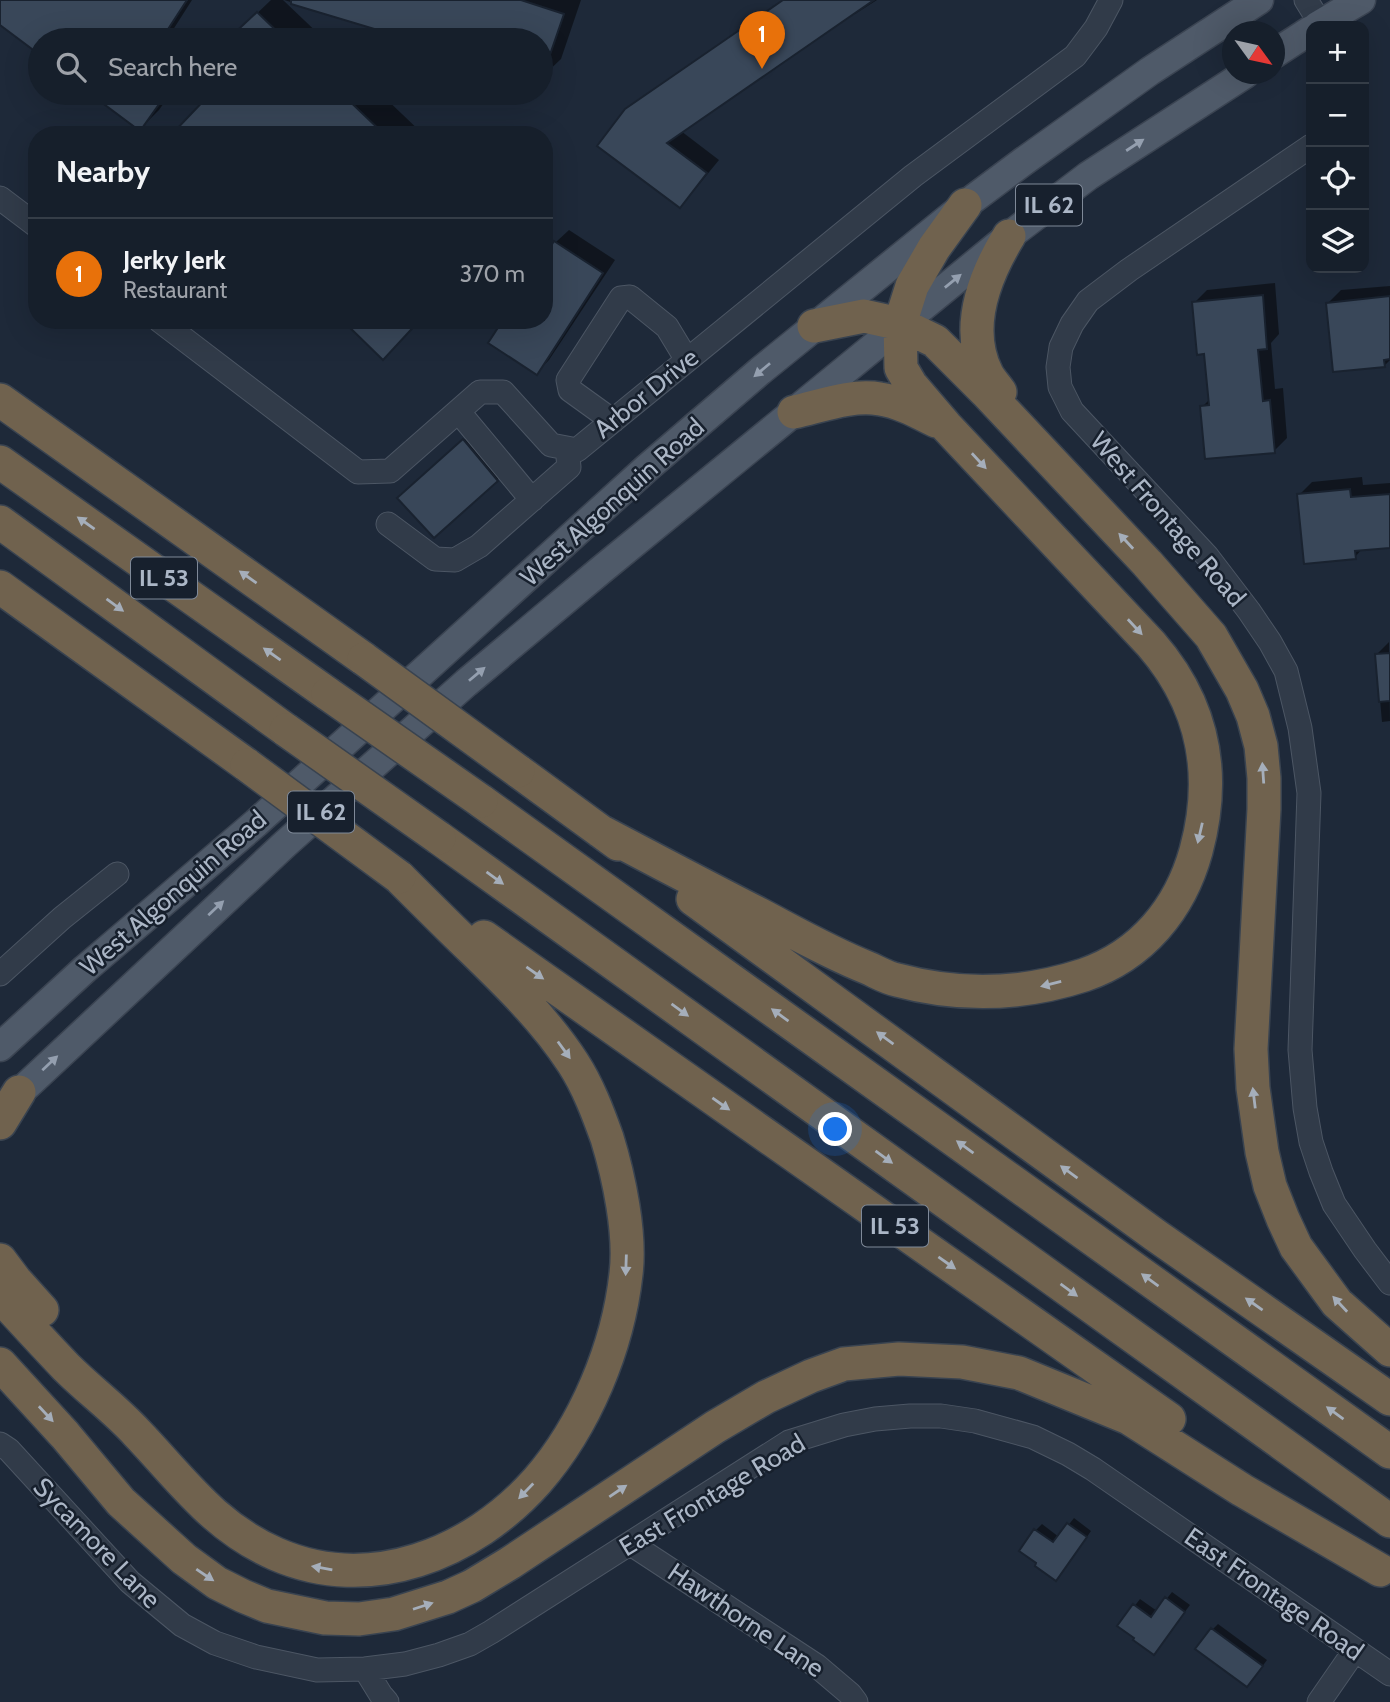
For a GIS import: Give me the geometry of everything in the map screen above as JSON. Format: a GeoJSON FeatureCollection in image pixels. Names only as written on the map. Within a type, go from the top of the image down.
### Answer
{"type":"FeatureCollection","features":[{"type":"Feature","properties":{"kind":"highway"},"geometry":{"type":"LineString","coordinates":[[600,831],[837,956],[895,980],[970,992],[1029,989],[1098,970],[1124,956],[1143,940],[1161,921],[1189,876],[1204,818],[1206,762],[1194,716],[1173,673],[1159,653],[946,426],[911,385],[901,368],[900,324],[912,286],[934,248],[965,205]]}},
{"type":"Feature","properties":{"kind":"highway"},"geometry":{"type":"LineString","coordinates":[[1009,236],[996,258],[981,296],[977,342],[987,374],[1037,446]]}},
{"type":"Feature","properties":{"kind":"highway"},"geometry":{"type":"LineString","coordinates":[[814,326],[864,316],[900,324],[935,341],[1147,563],[1211,636],[1242,690],[1261,746],[1264,779],[1251,1049],[1253,1088],[1262,1152],[1270,1186],[1296,1247],[1337,1303],[1390,1350]]}},
{"type":"Feature","properties":{"kind":"highway"},"geometry":{"type":"LineString","coordinates":[[0,385],[65,446]]}},
{"type":"Feature","properties":{"kind":"highway"},"geometry":{"type":"LineString","coordinates":[[794,412],[853,398],[878,398],[902,405],[946,426]]}},
{"type":"Feature","properties":{"kind":"highway","name":"IL 53"},"geometry":{"type":"LineString","coordinates":[[0,400],[364,659],[1144,1227],[1390,1399]]}},
{"type":"Feature","properties":{"kind":"highway","name":"IL 53"},"geometry":{"type":"LineString","coordinates":[[0,462],[481,801],[1390,1452]]}},
{"type":"Feature","properties":{"kind":"highway","name":"IL 53"},"geometry":{"type":"LineString","coordinates":[[0,522],[1390,1521]]}},
{"type":"Feature","properties":{"kind":"highway","name":"IL 53"},"geometry":{"type":"LineString","coordinates":[[0,587],[398,877],[1385,1574]]}},
{"type":"Feature","properties":{"kind":"highway"},"geometry":{"type":"LineString","coordinates":[[0,615],[37,640],[135,684]]}},
{"type":"Feature","properties":{"kind":"highway"},"geometry":{"type":"LineString","coordinates":[[0,1296],[68,1368],[135,1431],[205,1507],[232,1530],[280,1556],[341,1571],[391,1568],[419,1560],[444,1551],[499,1516],[538,1480],[564,1444],[588,1402],[602,1371],[623,1299],[627,1270],[623,1211],[616,1174],[607,1138],[574,1064],[514,989],[398,877]]}},
{"type":"Feature","properties":{"kind":"highway"},"geometry":{"type":"LineString","coordinates":[[0,1123],[10,1101]]}},
{"type":"Feature","properties":{"kind":"highway"},"geometry":{"type":"LineString","coordinates":[[0,1260],[89,1361],[135,1431]]}},
{"type":"Feature","properties":{"kind":"highway"},"geometry":{"type":"LineString","coordinates":[[0,1364],[121,1502],[184,1559],[217,1583],[243,1597],[267,1606],[325,1618],[359,1619],[394,1614],[448,1597],[510,1563],[715,1427],[766,1397],[844,1364],[899,1359],[962,1362],[1019,1373],[1129,1418],[1242,1490],[1385,1574]]}},
{"type":"Feature","properties":{"kind":"main road","name":"West Algonquin Road"},"geometry":{"type":"LineString","coordinates":[[0,1047],[85,969],[256,823],[647,468],[814,326],[1024,161],[1150,71],[1259,0]]}},
{"type":"Feature","properties":{"kind":"main road"},"geometry":{"type":"LineString","coordinates":[[1328,21],[1361,0]]}},
{"type":"Feature","properties":{"kind":"main road"},"geometry":{"type":"LineString","coordinates":[[1285,48],[1306,35]]}},
{"type":"Feature","properties":{"kind":"main road","name":"West Algonquin Road"},"geometry":{"type":"LineString","coordinates":[[10,1101],[285,844],[467,683],[1009,236],[1087,176],[1230,84]]}},
{"type":"Feature","properties":{"kind":"street","name":"Arbor Drive"},"geometry":{"type":"LineString","coordinates":[[171,329],[358,472],[390,471],[480,392],[503,392],[551,445],[577,450],[913,176],[1075,56],[1096,28],[1111,0]]}},
{"type":"Feature","properties":{"kind":"street"},"geometry":{"type":"LineString","coordinates":[[1306,0],[1315,21]]}},
{"type":"Feature","properties":{"kind":"street","name":"West Frontage Road"},"geometry":{"type":"LineString","coordinates":[[1310,147],[1129,270],[1088,302],[1072,324],[1061,346],[1058,367],[1060,387],[1072,411],[1207,556],[1249,611],[1286,671],[1300,729],[1309,793],[1300,1050],[1305,1108],[1311,1142],[1334,1204],[1390,1283]]}},
{"type":"Feature","properties":{"kind":"street"},"geometry":{"type":"LineString","coordinates":[[0,198],[28,219]]}},
{"type":"Feature","properties":{"kind":"street"},"geometry":{"type":"LineString","coordinates":[[612,421],[570,390],[568,380],[621,298],[630,297],[667,327],[687,360]]}},
{"type":"Feature","properties":{"kind":"street"},"geometry":{"type":"LineString","coordinates":[[458,411],[532,500]]}},
{"type":"Feature","properties":{"kind":"street"},"geometry":{"type":"LineString","coordinates":[[388,524],[435,559],[455,560],[479,546],[569,467],[567,448]]}},
{"type":"Feature","properties":{"kind":"street"},"geometry":{"type":"LineString","coordinates":[[0,974],[62,918],[117,874]]}},
{"type":"Feature","properties":{"kind":"street","name":"East Frontage Road"},"geometry":{"type":"LineString","coordinates":[[365,1670],[405,1664],[470,1644],[789,1442],[874,1419],[941,1416],[1007,1429],[1033,1437],[1068,1454],[1390,1674]]}},
{"type":"Feature","properties":{"kind":"street","name":"Sycamore Lane"},"geometry":{"type":"LineString","coordinates":[[0,1444],[9,1450],[130,1582],[182,1625],[215,1643],[256,1657],[317,1670],[365,1670]]}},
{"type":"Feature","properties":{"kind":"street","name":"Hawthorne Lane"},"geometry":{"type":"LineString","coordinates":[[631,1544],[817,1666],[856,1702]]}},
{"type":"Feature","properties":{"kind":"street"},"geometry":{"type":"LineString","coordinates":[[1319,1702],[1355,1650]]}},
{"type":"Feature","properties":{"kind":"street"},"geometry":{"type":"LineString","coordinates":[[365,1670],[387,1702]]}},
{"type":"Feature","properties":{"kind":"building"},"geometry":{"type":"Polygon","coordinates":[[[0,0],[187,0],[169,28],[28,28],[28,46],[0,25],[0,0]]]}},
{"type":"Feature","properties":{"kind":"building"},"geometry":{"type":"Polygon","coordinates":[[[291,0],[521,0],[564,14],[553,46],[553,28],[371,28],[291,4],[291,0]]]}},
{"type":"Feature","properties":{"kind":"building"},"geometry":{"type":"Polygon","coordinates":[[[783,0],[874,0],[667,143],[707,173],[680,208],[597,146],[625,109],[783,0]]]}},
{"type":"Feature","properties":{"kind":"building"},"geometry":{"type":"Polygon","coordinates":[[[257,12],[274,28],[240,28],[257,12]]]}},
{"type":"Feature","properties":{"kind":"building"},"geometry":{"type":"Polygon","coordinates":[[[105,105],[158,105],[144,126],[133,126],[105,105]]]}},
{"type":"Feature","properties":{"kind":"building"},"geometry":{"type":"Polygon","coordinates":[[[200,105],[354,105],[376,126],[180,126],[200,105]]]}},
{"type":"Feature","properties":{"kind":"building"},"geometry":{"type":"Polygon","coordinates":[[[553,243],[603,273],[537,375],[488,343],[497,329],[553,329],[553,243]]]}},
{"type":"Feature","properties":{"kind":"building"},"geometry":{"type":"Polygon","coordinates":[[[1263,295],[1267,349],[1258,350],[1263,401],[1270,400],[1275,453],[1205,459],[1200,406],[1209,405],[1204,354],[1197,355],[1192,302],[1263,295]]]}},
{"type":"Feature","properties":{"kind":"building"},"geometry":{"type":"Polygon","coordinates":[[[1390,296],[1390,359],[1384,360],[1385,367],[1333,372],[1326,303],[1390,296]]]}},
{"type":"Feature","properties":{"kind":"building"},"geometry":{"type":"Polygon","coordinates":[[[351,329],[412,329],[383,360],[351,329]]]}},
{"type":"Feature","properties":{"kind":"building"},"geometry":{"type":"Polygon","coordinates":[[[463,439],[498,481],[434,538],[397,498],[463,439]]]}},
{"type":"Feature","properties":{"kind":"building"},"geometry":{"type":"Polygon","coordinates":[[[1350,489],[1351,497],[1390,494],[1390,548],[1355,551],[1356,559],[1304,564],[1297,494],[1350,489]]]}},
{"type":"Feature","properties":{"kind":"building"},"geometry":{"type":"Polygon","coordinates":[[[1390,653],[1390,701],[1379,702],[1375,654],[1390,653]]]}},
{"type":"Feature","properties":{"kind":"building"},"geometry":{"type":"Polygon","coordinates":[[[1067,1523],[1087,1537],[1056,1581],[1019,1551],[1034,1529],[1053,1542],[1067,1523]]]}},
{"type":"Feature","properties":{"kind":"building"},"geometry":{"type":"Polygon","coordinates":[[[1165,1597],[1185,1612],[1154,1655],[1117,1626],[1133,1604],[1151,1617],[1165,1597]]]}},
{"type":"Feature","properties":{"kind":"building"},"geometry":{"type":"Polygon","coordinates":[[[1211,1628],[1263,1666],[1247,1687],[1195,1649],[1211,1628]]]}},
{"type":"Feature","properties":{"kind":"place","name":"Jerky Jerk"},"geometry":{"type":"Point","coordinates":[762,69]}}]}
